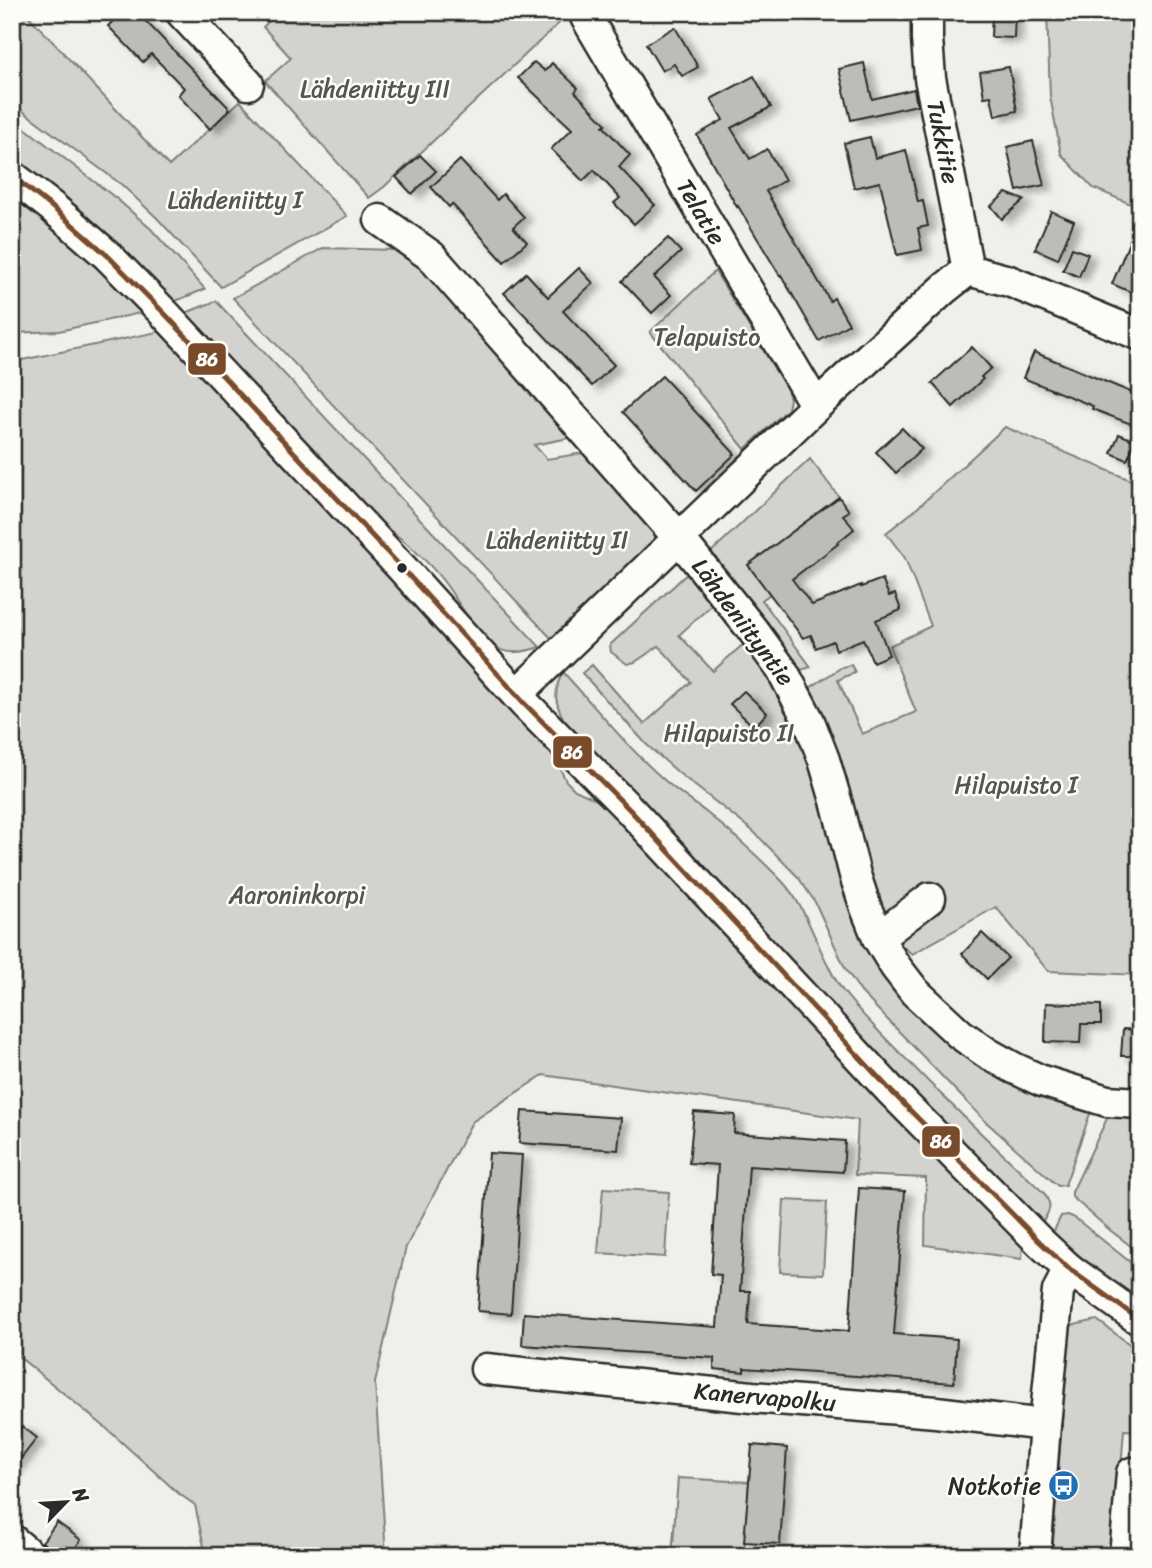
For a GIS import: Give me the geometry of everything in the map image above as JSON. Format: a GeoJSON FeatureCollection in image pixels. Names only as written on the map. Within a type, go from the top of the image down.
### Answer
{"type":"FeatureCollection","features":[{"type":"Feature","properties":{"kind":"street"},"geometry":{"type":"LineString","coordinates":[[181,12],[248,84]]}},
{"type":"Feature","properties":{"kind":"street","name":"Tukkitie"},"geometry":{"type":"LineString","coordinates":[[927,12],[930,78],[968,270]]}},
{"type":"Feature","properties":{"kind":"street","name":"Telatie"},"geometry":{"type":"LineString","coordinates":[[586,17],[816,407]]}},
{"type":"Feature","properties":{"kind":"street"},"geometry":{"type":"LineString","coordinates":[[12,176],[107,255],[166,315],[517,694],[631,811],[892,1092],[1069,1269],[1140,1320]]}},
{"type":"Feature","properties":{"kind":"street","name":"Lähdeniityntie"},"geometry":{"type":"LineString","coordinates":[[380,220],[430,256],[678,538],[755,633],[787,679],[804,710],[824,760],[855,875],[878,938],[915,992],[960,1034],[987,1053],[1042,1081],[1107,1101],[1140,1103]]}},
{"type":"Feature","properties":{"kind":"street"},"geometry":{"type":"LineString","coordinates":[[517,694],[816,407],[968,270],[1009,281],[1140,335]]}},
{"type":"Feature","properties":{"kind":"street"},"geometry":{"type":"LineString","coordinates":[[878,938],[930,898]]}},
{"type":"Feature","properties":{"kind":"street"},"geometry":{"type":"LineString","coordinates":[[1035,1556],[1058,1291],[1069,1269]]}},
{"type":"Feature","properties":{"kind":"street","name":"Kanervapolku"},"geometry":{"type":"LineString","coordinates":[[486,1369],[1045,1425]]}},
{"type":"Feature","properties":{"kind":"street"},"geometry":{"type":"LineString","coordinates":[[1125,1556],[1132,1473]]}},
{"type":"Feature","properties":{"kind":"street"},"geometry":{"type":"LineString","coordinates":[[12,1540],[31,1556]]}},
{"type":"Feature","properties":{"kind":"green space","name":"Lähdeniitty I"},"geometry":{"type":"Polygon","coordinates":[[[12,12],[25,12],[169,166],[240,101],[347,216],[221,287],[157,218],[122,185],[12,103],[12,12]]]}},
{"type":"Feature","properties":{"kind":"green space","name":"Lähdeniitty III"},"geometry":{"type":"Polygon","coordinates":[[[278,12],[571,12],[369,198],[265,81],[291,58],[263,27],[278,12]]]}},
{"type":"Feature","properties":{"kind":"green space"},"geometry":{"type":"Polygon","coordinates":[[[1047,12],[1140,12],[1140,208],[1093,188],[1061,154],[1050,96],[1047,12]]]}},
{"type":"Feature","properties":{"kind":"green space"},"geometry":{"type":"Polygon","coordinates":[[[12,118],[117,199],[151,229],[205,289],[173,302],[12,163],[12,118]]]}},
{"type":"Feature","properties":{"kind":"green space"},"geometry":{"type":"Polygon","coordinates":[[[12,200],[43,214],[98,263],[145,312],[59,331],[12,333],[12,254],[19,245],[12,240],[12,200]]]}},
{"type":"Feature","properties":{"kind":"green space","name":"Lähdeniitty II"},"geometry":{"type":"Polygon","coordinates":[[[323,248],[396,250],[422,264],[573,433],[569,438],[534,445],[547,459],[590,452],[656,532],[653,543],[552,639],[233,298],[323,248]]]}},
{"type":"Feature","properties":{"kind":"green space","name":"Telapuisto"},"geometry":{"type":"Polygon","coordinates":[[[715,271],[787,389],[790,399],[788,409],[745,449],[650,332],[715,271]]]}},
{"type":"Feature","properties":{"kind":"green space"},"geometry":{"type":"Polygon","coordinates":[[[216,301],[540,647],[510,652],[490,643],[421,556],[371,517],[183,314],[216,301]]]}},
{"type":"Feature","properties":{"kind":"green space","name":"Aaroninkorpi"},"geometry":{"type":"Polygon","coordinates":[[[162,331],[538,735],[554,756],[566,781],[575,790],[610,806],[1023,1244],[1022,1259],[925,1245],[926,1178],[855,1175],[858,1120],[543,1075],[472,1122],[406,1247],[375,1383],[386,1556],[206,1556],[195,1505],[12,1351],[12,362],[162,331]]]}},
{"type":"Feature","properties":{"kind":"green space","name":"Hilapuisto I"},"geometry":{"type":"Polygon","coordinates":[[[1005,427],[1140,484],[1140,975],[1048,971],[996,907],[912,954],[889,935],[810,693],[811,687],[842,667],[851,665],[855,672],[838,680],[862,734],[916,712],[889,646],[931,626],[905,558],[886,533],[914,511],[1005,427]]]}},
{"type":"Feature","properties":{"kind":"green space"},"geometry":{"type":"Polygon","coordinates":[[[810,459],[839,497],[748,565],[770,594],[762,600],[811,667],[801,670],[796,669],[710,553],[810,459]]]}},
{"type":"Feature","properties":{"kind":"green space","name":"Hilapuisto II"},"geometry":{"type":"Polygon","coordinates":[[[690,571],[716,601],[679,635],[713,671],[748,640],[802,734],[887,970],[1091,1111],[1065,1185],[1058,1186],[985,1121],[861,992],[845,968],[815,902],[798,877],[754,832],[647,745],[582,673],[592,665],[644,724],[691,682],[659,646],[635,662],[627,664],[611,652],[610,645],[690,571]]]}},
{"type":"Feature","properties":{"kind":"green space"},"geometry":{"type":"Polygon","coordinates":[[[563,672],[655,771],[736,837],[781,880],[800,906],[834,978],[851,1001],[944,1097],[1044,1193],[1049,1208],[1042,1223],[915,1097],[569,728],[561,714],[556,694],[563,672]]]}},
{"type":"Feature","properties":{"kind":"green space"},"geometry":{"type":"Polygon","coordinates":[[[1111,1110],[1137,1121],[1140,1135],[1140,1253],[1072,1197],[1111,1110]]]}},
{"type":"Feature","properties":{"kind":"green space"},"geometry":{"type":"Polygon","coordinates":[[[603,1188],[669,1192],[665,1257],[598,1253],[603,1188]]]}},
{"type":"Feature","properties":{"kind":"green space"},"geometry":{"type":"Polygon","coordinates":[[[784,1200],[827,1202],[823,1274],[780,1272],[784,1200]]]}},
{"type":"Feature","properties":{"kind":"green space"},"geometry":{"type":"Polygon","coordinates":[[[1068,1215],[1140,1270],[1140,1305],[1053,1233],[1061,1216],[1068,1215]]]}},
{"type":"Feature","properties":{"kind":"green space"},"geometry":{"type":"Polygon","coordinates":[[[1097,1320],[1140,1352],[1140,1431],[1124,1430],[1114,1556],[1052,1556],[1069,1326],[1097,1320]]]}},
{"type":"Feature","properties":{"kind":"green space"},"geometry":{"type":"Polygon","coordinates":[[[678,1478],[749,1482],[744,1556],[672,1556],[678,1478]]]}},
{"type":"Feature","properties":{"kind":"building"},"geometry":{"type":"Polygon","coordinates":[[[122,12],[137,12],[230,109],[210,129],[178,95],[184,88],[151,54],[143,62],[108,26],[122,12]]]}},
{"type":"Feature","properties":{"kind":"building"},"geometry":{"type":"Polygon","coordinates":[[[992,12],[1015,12],[1014,38],[991,37],[992,12]]]}},
{"type":"Feature","properties":{"kind":"building"},"geometry":{"type":"Polygon","coordinates":[[[675,27],[698,67],[682,76],[674,64],[662,71],[646,44],[675,27]]]}},
{"type":"Feature","properties":{"kind":"building"},"geometry":{"type":"Polygon","coordinates":[[[534,62],[545,71],[552,63],[578,88],[575,92],[606,124],[603,126],[630,155],[619,167],[655,205],[634,224],[614,203],[620,198],[594,170],[583,181],[551,149],[572,129],[518,78],[534,62]]]}},
{"type":"Feature","properties":{"kind":"building"},"geometry":{"type":"Polygon","coordinates":[[[864,63],[872,99],[914,89],[917,105],[851,120],[839,69],[864,63]]]}},
{"type":"Feature","properties":{"kind":"building"},"geometry":{"type":"Polygon","coordinates":[[[1009,67],[1017,111],[995,116],[991,96],[984,97],[980,72],[1009,67]]]}},
{"type":"Feature","properties":{"kind":"building"},"geometry":{"type":"Polygon","coordinates":[[[754,76],[771,107],[731,128],[750,159],[767,149],[785,180],[766,191],[830,301],[834,298],[849,324],[819,341],[737,207],[697,135],[723,120],[711,99],[754,76]]]}},
{"type":"Feature","properties":{"kind":"building"},"geometry":{"type":"Polygon","coordinates":[[[870,137],[875,158],[906,150],[918,202],[923,201],[928,226],[918,228],[922,250],[897,255],[880,182],[854,188],[844,143],[870,137]]]}},
{"type":"Feature","properties":{"kind":"building"},"geometry":{"type":"Polygon","coordinates":[[[1033,141],[1044,185],[1017,191],[1007,147],[1033,141]]]}},
{"type":"Feature","properties":{"kind":"building"},"geometry":{"type":"Polygon","coordinates":[[[420,155],[436,171],[412,194],[396,177],[420,155]]]}},
{"type":"Feature","properties":{"kind":"building"},"geometry":{"type":"Polygon","coordinates":[[[460,160],[497,200],[503,194],[524,217],[513,227],[527,242],[504,262],[452,204],[449,207],[431,187],[460,160]]]}},
{"type":"Feature","properties":{"kind":"building"},"geometry":{"type":"Polygon","coordinates":[[[1006,193],[1024,200],[1002,219],[991,206],[1006,193]]]}},
{"type":"Feature","properties":{"kind":"building"},"geometry":{"type":"Polygon","coordinates":[[[1051,211],[1074,221],[1058,259],[1035,249],[1051,211]]]}},
{"type":"Feature","properties":{"kind":"building"},"geometry":{"type":"Polygon","coordinates":[[[1140,218],[1140,296],[1112,284],[1140,218]]]}},
{"type":"Feature","properties":{"kind":"building"},"geometry":{"type":"Polygon","coordinates":[[[668,238],[681,252],[654,277],[671,295],[652,313],[622,281],[668,238]]]}},
{"type":"Feature","properties":{"kind":"building"},"geometry":{"type":"Polygon","coordinates":[[[1072,248],[1088,254],[1079,277],[1063,270],[1072,248]]]}},
{"type":"Feature","properties":{"kind":"building"},"geometry":{"type":"Polygon","coordinates":[[[579,268],[593,283],[563,311],[614,365],[592,386],[504,293],[526,273],[548,297],[579,268]]]}},
{"type":"Feature","properties":{"kind":"building"},"geometry":{"type":"Polygon","coordinates":[[[972,347],[991,368],[953,407],[932,383],[972,347]]]}},
{"type":"Feature","properties":{"kind":"building"},"geometry":{"type":"Polygon","coordinates":[[[1034,352],[1140,396],[1131,424],[1023,378],[1034,352]]]}},
{"type":"Feature","properties":{"kind":"building"},"geometry":{"type":"Polygon","coordinates":[[[662,376],[735,454],[696,491],[623,412],[662,376]]]}},
{"type":"Feature","properties":{"kind":"building"},"geometry":{"type":"Polygon","coordinates":[[[902,428],[922,449],[896,473],[876,452],[902,428]]]}},
{"type":"Feature","properties":{"kind":"building"},"geometry":{"type":"Polygon","coordinates":[[[1119,434],[1136,441],[1127,460],[1111,453],[1119,434]]]}},
{"type":"Feature","properties":{"kind":"building"},"geometry":{"type":"Polygon","coordinates":[[[839,497],[849,511],[843,515],[854,529],[792,579],[812,605],[882,579],[889,596],[895,594],[901,610],[876,620],[889,655],[873,662],[863,639],[836,650],[833,641],[816,648],[811,635],[803,638],[748,565],[839,497]]]}},
{"type":"Feature","properties":{"kind":"building"},"geometry":{"type":"Polygon","coordinates":[[[744,691],[767,713],[754,727],[730,704],[744,691]]]}},
{"type":"Feature","properties":{"kind":"building"},"geometry":{"type":"Polygon","coordinates":[[[982,933],[1008,958],[987,979],[962,954],[982,933]]]}},
{"type":"Feature","properties":{"kind":"building"},"geometry":{"type":"Polygon","coordinates":[[[1046,1003],[1101,1005],[1101,1024],[1081,1024],[1080,1043],[1045,1042],[1046,1003]]]}},
{"type":"Feature","properties":{"kind":"building"},"geometry":{"type":"Polygon","coordinates":[[[1123,1029],[1140,1030],[1140,1056],[1121,1056],[1123,1029]]]}},
{"type":"Feature","properties":{"kind":"building"},"geometry":{"type":"Polygon","coordinates":[[[522,1111],[621,1118],[618,1150],[519,1143],[522,1111]]]}},
{"type":"Feature","properties":{"kind":"building"},"geometry":{"type":"Polygon","coordinates":[[[694,1112],[735,1115],[734,1133],[845,1141],[843,1172],[749,1166],[740,1291],[750,1291],[748,1324],[849,1331],[859,1188],[905,1191],[894,1334],[957,1339],[954,1383],[744,1368],[744,1372],[714,1369],[714,1358],[522,1345],[524,1313],[717,1327],[721,1275],[711,1274],[718,1165],[689,1163],[694,1112]]]}},
{"type":"Feature","properties":{"kind":"building"},"geometry":{"type":"Polygon","coordinates":[[[489,1153],[522,1155],[511,1314],[478,1311],[489,1153]]]}},
{"type":"Feature","properties":{"kind":"building"},"geometry":{"type":"Polygon","coordinates":[[[22,1426],[37,1438],[12,1470],[12,1438],[22,1426]]]}},
{"type":"Feature","properties":{"kind":"building"},"geometry":{"type":"Polygon","coordinates":[[[752,1445],[787,1448],[780,1544],[744,1542],[752,1445]]]}},
{"type":"Feature","properties":{"kind":"building"},"geometry":{"type":"Polygon","coordinates":[[[57,1522],[81,1540],[69,1556],[58,1556],[42,1542],[57,1522]]]}},
{"type":"Feature","properties":{"kind":"transit line","name":"86"},"geometry":{"type":"LineString","coordinates":[[12,176],[107,255],[166,315],[524,703],[631,811],[892,1092],[1069,1269],[1140,1320]]}},
{"type":"Feature","properties":{"kind":"place","name":"Notkotie"},"geometry":{"type":"Point","coordinates":[1064,1486]}}]}
